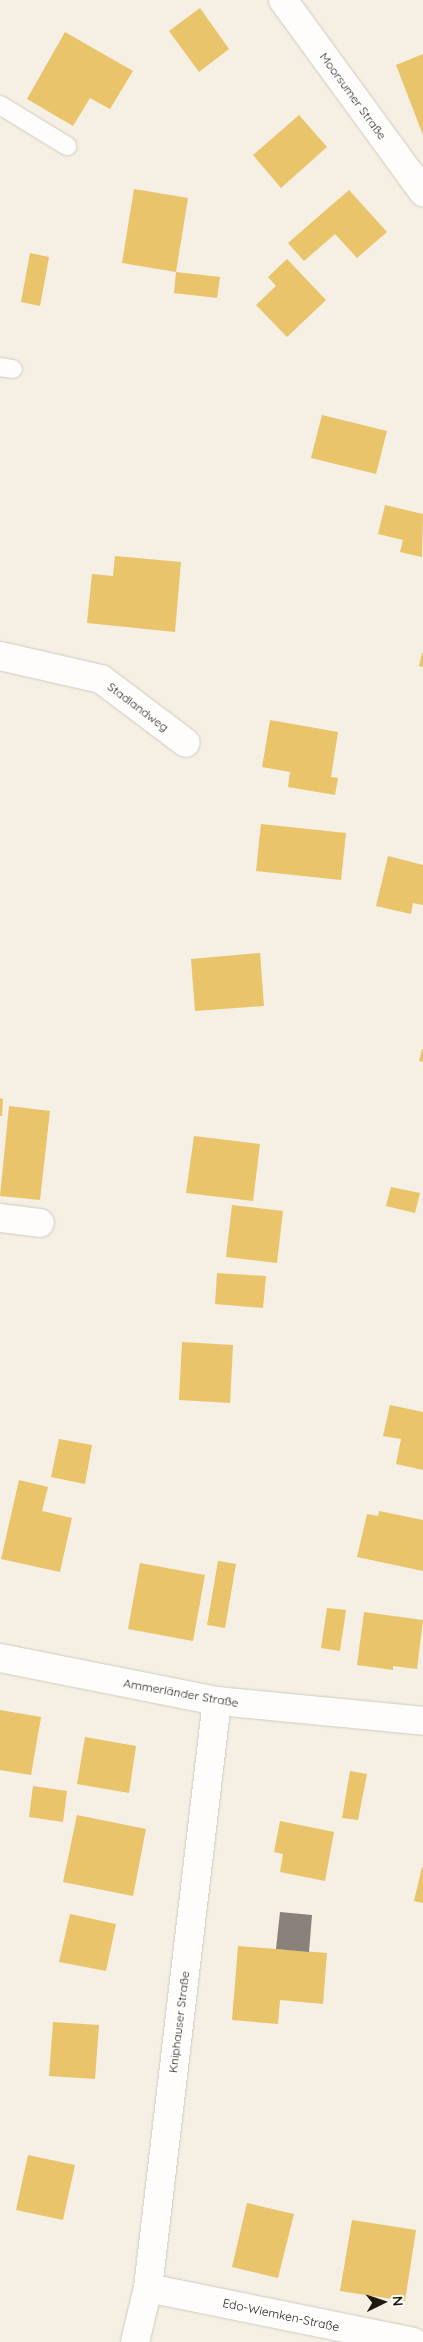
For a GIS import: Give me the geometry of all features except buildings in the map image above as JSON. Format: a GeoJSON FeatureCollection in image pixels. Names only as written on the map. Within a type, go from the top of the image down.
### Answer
{"type":"FeatureCollection","features":[{"type":"Feature","properties":{"kind":"street","name":"Moorsumer Straße"},"geometry":{"type":"LineString","coordinates":[[283,0],[423,192]]}},
{"type":"Feature","properties":{"kind":"street","name":"Stadlandweg"},"geometry":{"type":"LineString","coordinates":[[0,656],[101,679],[186,743]]}},
{"type":"Feature","properties":{"kind":"street"},"geometry":{"type":"LineString","coordinates":[[0,1218],[40,1223]]}},
{"type":"Feature","properties":{"kind":"street","name":"Ammerländer Straße"},"geometry":{"type":"LineString","coordinates":[[0,1658],[217,1701],[423,1721]]}},
{"type":"Feature","properties":{"kind":"street","name":"Kniphauser Straße"},"geometry":{"type":"LineString","coordinates":[[135,2342],[148,2288],[217,1701]]}},
{"type":"Feature","properties":{"kind":"street","name":"Edo-Wiemken-Straße"},"geometry":{"type":"LineString","coordinates":[[148,2288],[413,2342]]}},
{"type":"Feature","properties":{"kind":"lane"},"geometry":{"type":"LineString","coordinates":[[0,105],[67,146]]}}]}
